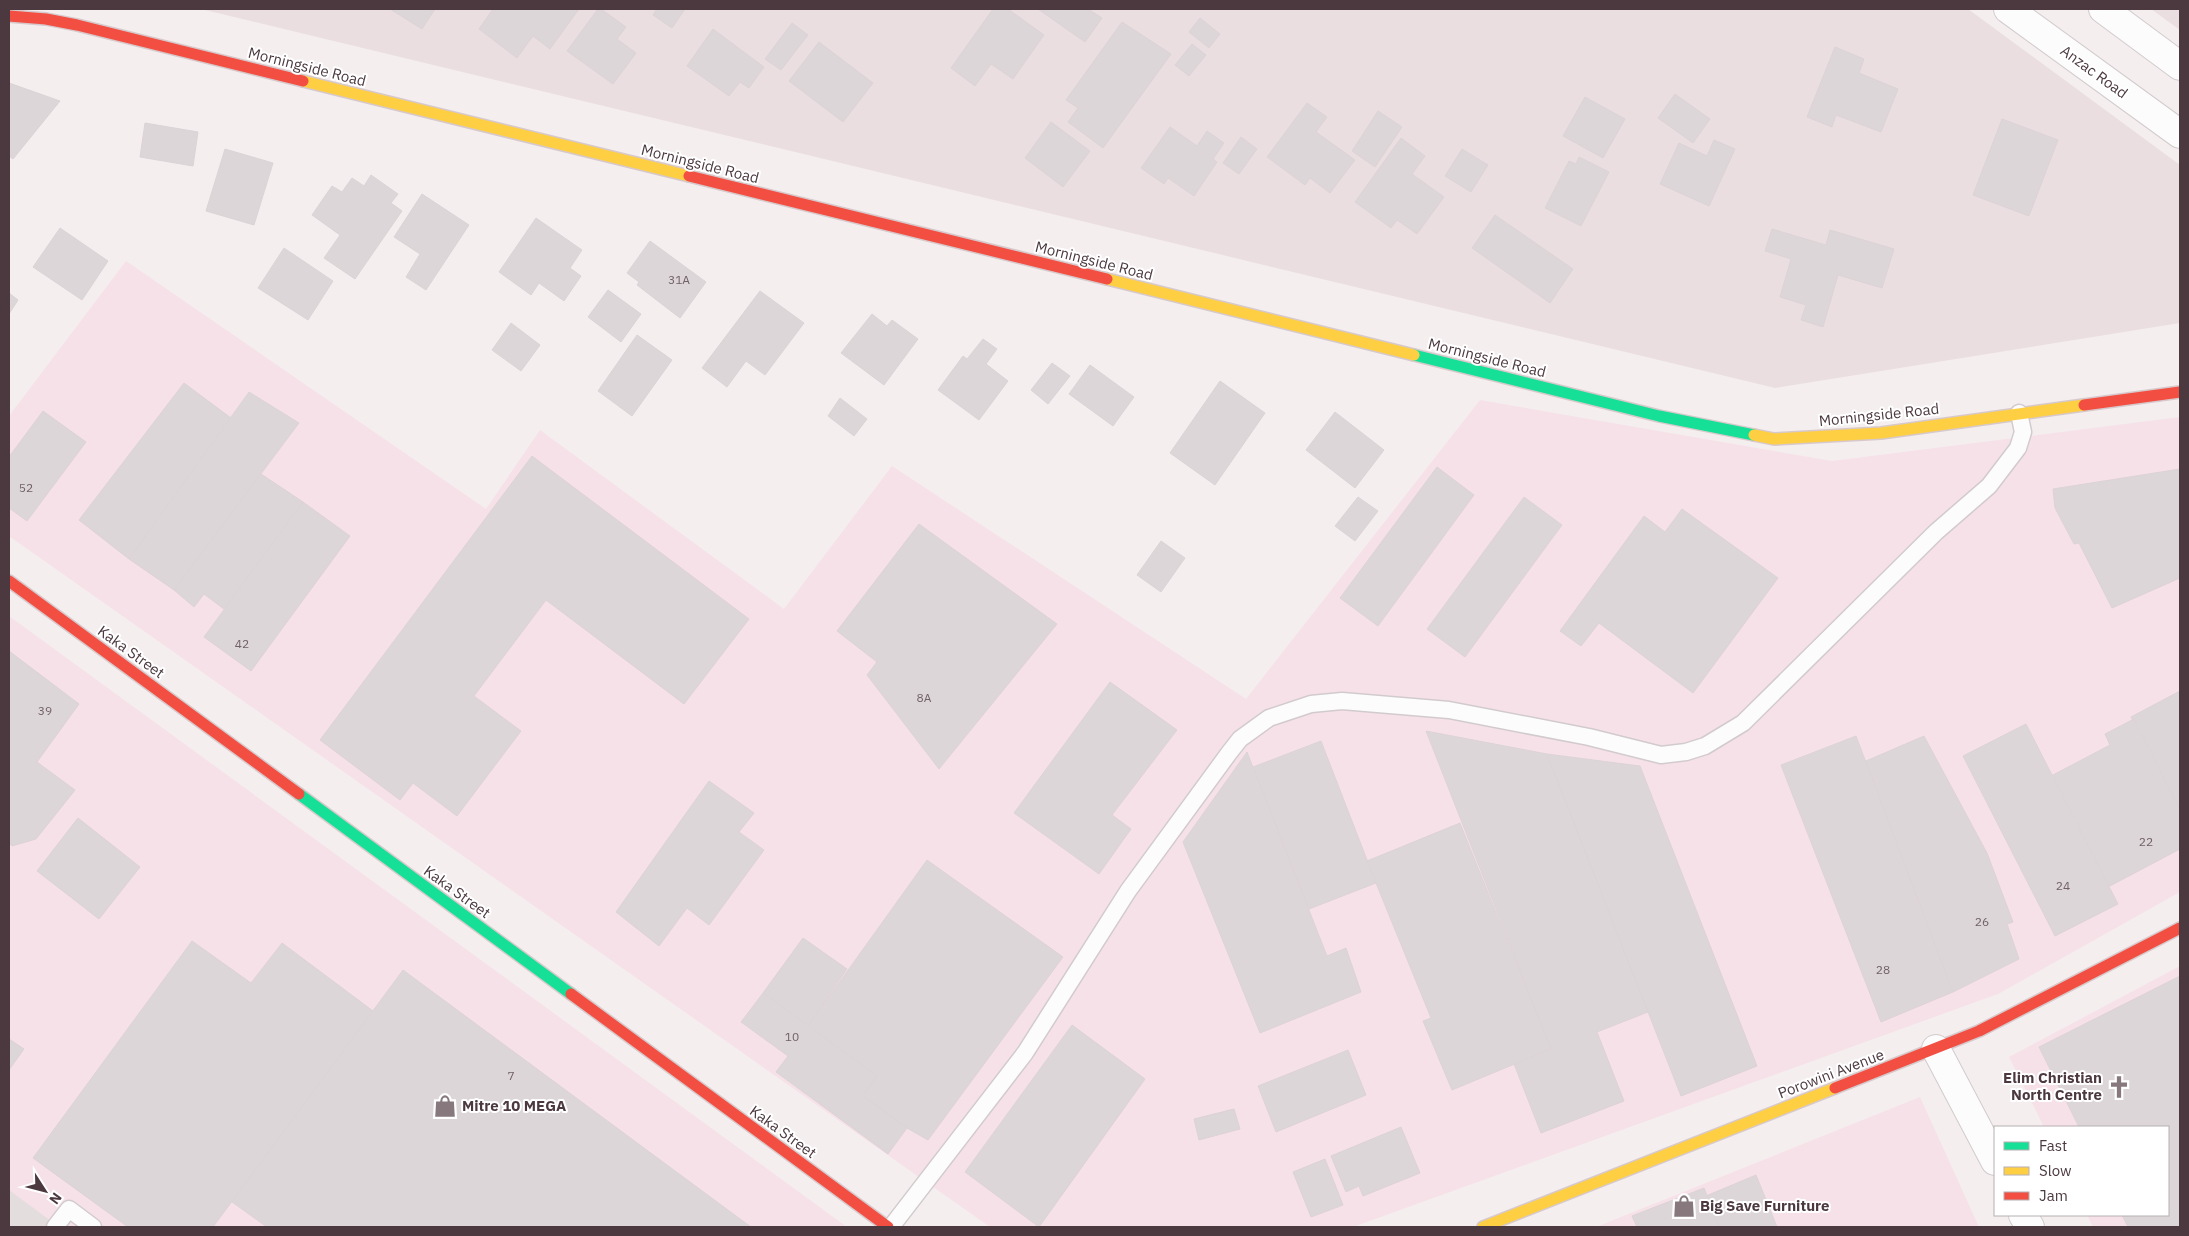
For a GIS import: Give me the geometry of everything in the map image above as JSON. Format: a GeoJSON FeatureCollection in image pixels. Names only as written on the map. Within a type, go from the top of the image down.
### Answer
{"type":"FeatureCollection","features":[{"type":"Feature","properties":{"kind":"street","name":"Anzac Road"},"geometry":{"type":"LineString","coordinates":[[2008,9],[2180,134]]}},
{"type":"Feature","properties":{"kind":"street"},"geometry":{"type":"LineString","coordinates":[[2103,9],[2180,66]]}},
{"type":"Feature","properties":{"kind":"street","name":"Morningside Road"},"geometry":{"type":"LineString","coordinates":[[9,16],[77,25],[1651,414],[1764,437],[1783,438],[1882,433],[2180,392]]}},
{"type":"Feature","properties":{"kind":"street","name":"Kaka Street"},"geometry":{"type":"LineString","coordinates":[[9,581],[889,1227]]}},
{"type":"Feature","properties":{"kind":"street","name":"Porowini Avenue"},"geometry":{"type":"LineString","coordinates":[[1483,1227],[1979,1031],[2180,928]]}},
{"type":"Feature","properties":{"kind":"street"},"geometry":{"type":"LineString","coordinates":[[1936,1049],[1994,1160]]}},
{"type":"Feature","properties":{"kind":"street"},"geometry":{"type":"LineString","coordinates":[[2024,1216],[2030,1227]]}},
{"type":"Feature","properties":{"kind":"lane"},"geometry":{"type":"LineString","coordinates":[[889,1227],[1025,1053],[1128,891],[1229,753],[1254,727],[1290,710],[1311,704],[1342,701],[1448,710],[1589,738],[1661,755],[1686,752],[1705,746],[1743,722],[1936,532],[1989,486],[2018,448],[2023,432],[2019,413]]}},
{"type":"Feature","properties":{"kind":"lane"},"geometry":{"type":"LineString","coordinates":[[55,1227],[69,1209],[93,1227]]}},
{"type":"Feature","properties":{"kind":"shaded area"},"geometry":{"type":"Polygon","coordinates":[[[201,9],[1968,9],[2180,165],[2180,323],[1775,388],[201,9]]]}},
{"type":"Feature","properties":{"kind":"shaded area"},"geometry":{"type":"Polygon","coordinates":[[[2151,9],[2180,9],[2180,30],[2151,9]]]}},
{"type":"Feature","properties":{"kind":"shaded area"},"geometry":{"type":"Polygon","coordinates":[[[126,261],[486,509],[540,430],[784,609],[892,466],[1246,699],[1480,400],[1832,461],[2180,417],[2180,892],[1998,994],[1353,1227],[990,1227],[9,536],[9,416],[126,261]]]}},
{"type":"Feature","properties":{"kind":"shaded area"},"geometry":{"type":"Polygon","coordinates":[[[9,616],[847,1227],[9,1227],[9,616]]]}},
{"type":"Feature","properties":{"kind":"shaded area","name":"Elim Christian North Centre"},"geometry":{"type":"Polygon","coordinates":[[[2180,966],[2180,1227],[2093,1227],[2088,1216],[2169,1216],[2169,1126],[2044,1126],[2009,1057],[2180,966]]]}},
{"type":"Feature","properties":{"kind":"shaded area"},"geometry":{"type":"Polygon","coordinates":[[[1920,1097],[1979,1227],[1596,1227],[1920,1097]]]}},
{"type":"Feature","properties":{"kind":"shaded area"},"geometry":{"type":"Polygon","coordinates":[[[9,1190],[59,1227],[9,1227],[9,1190]]]}},
{"type":"Feature","properties":{"kind":"building"},"geometry":{"type":"Polygon","coordinates":[[[390,9],[435,9],[422,29],[390,9]]]}},
{"type":"Feature","properties":{"kind":"building"},"geometry":{"type":"Polygon","coordinates":[[[493,9],[579,9],[550,49],[533,36],[517,58],[479,29],[493,9]]]}},
{"type":"Feature","properties":{"kind":"building"},"geometry":{"type":"Polygon","coordinates":[[[598,9],[601,9],[626,27],[617,39],[636,53],[613,84],[567,51],[598,9]]]}},
{"type":"Feature","properties":{"kind":"building"},"geometry":{"type":"Polygon","coordinates":[[[657,9],[685,9],[672,28],[653,15],[657,9]]]}},
{"type":"Feature","properties":{"kind":"building"},"geometry":{"type":"Polygon","coordinates":[[[993,9],[1008,9],[1044,35],[1013,79],[991,64],[975,86],[951,68],[993,9]]]}},
{"type":"Feature","properties":{"kind":"building"},"geometry":{"type":"Polygon","coordinates":[[[1038,9],[1088,9],[1102,18],[1085,42],[1038,9]]]}},
{"type":"Feature","properties":{"kind":"building"},"geometry":{"type":"Polygon","coordinates":[[[1200,18],[1220,34],[1209,48],[1189,32],[1200,18]]]}},
{"type":"Feature","properties":{"kind":"building"},"geometry":{"type":"Polygon","coordinates":[[[1122,22],[1171,54],[1103,148],[1068,122],[1078,108],[1066,100],[1122,22]]]}},
{"type":"Feature","properties":{"kind":"building"},"geometry":{"type":"Polygon","coordinates":[[[792,23],[808,35],[781,70],[765,59],[792,23]]]}},
{"type":"Feature","properties":{"kind":"building"},"geometry":{"type":"Polygon","coordinates":[[[713,29],[764,67],[749,88],[740,82],[729,96],[687,66],[713,29]]]}},
{"type":"Feature","properties":{"kind":"building"},"geometry":{"type":"Polygon","coordinates":[[[819,42],[873,83],[843,122],[789,81],[819,42]]]}},
{"type":"Feature","properties":{"kind":"building"},"geometry":{"type":"Polygon","coordinates":[[[1192,44],[1206,55],[1189,76],[1175,65],[1192,44]]]}},
{"type":"Feature","properties":{"kind":"building"},"geometry":{"type":"Polygon","coordinates":[[[1835,47],[1864,59],[1859,73],[1898,89],[1881,132],[1836,115],[1832,127],[1807,117],[1835,47]]]}},
{"type":"Feature","properties":{"kind":"building"},"geometry":{"type":"Polygon","coordinates":[[[9,83],[60,101],[13,159],[9,156],[9,83]]]}},
{"type":"Feature","properties":{"kind":"building"},"geometry":{"type":"Polygon","coordinates":[[[1675,94],[1710,119],[1693,143],[1658,118],[1675,94]]]}},
{"type":"Feature","properties":{"kind":"building"},"geometry":{"type":"Polygon","coordinates":[[[1585,97],[1625,119],[1603,158],[1563,136],[1585,97]]]}},
{"type":"Feature","properties":{"kind":"building"},"geometry":{"type":"Polygon","coordinates":[[[1307,103],[1327,117],[1316,132],[1355,160],[1330,193],[1310,178],[1305,185],[1267,157],[1307,103]]]}},
{"type":"Feature","properties":{"kind":"building"},"geometry":{"type":"Polygon","coordinates":[[[1378,111],[1402,127],[1375,167],[1352,151],[1378,111]]]}},
{"type":"Feature","properties":{"kind":"building"},"geometry":{"type":"Polygon","coordinates":[[[2002,119],[2058,140],[2029,216],[1973,195],[2002,119]]]}},
{"type":"Feature","properties":{"kind":"building"},"geometry":{"type":"Polygon","coordinates":[[[1051,122],[1090,151],[1063,187],[1025,158],[1051,122]]]}},
{"type":"Feature","properties":{"kind":"building"},"geometry":{"type":"Polygon","coordinates":[[[145,123],[198,132],[193,166],[140,157],[145,123]]]}},
{"type":"Feature","properties":{"kind":"building"},"geometry":{"type":"Polygon","coordinates":[[[1170,127],[1197,146],[1207,131],[1224,143],[1213,159],[1217,162],[1194,196],[1168,178],[1164,184],[1141,168],[1170,127]]]}},
{"type":"Feature","properties":{"kind":"building"},"geometry":{"type":"Polygon","coordinates":[[[1241,137],[1257,149],[1239,174],[1223,163],[1241,137]]]}},
{"type":"Feature","properties":{"kind":"building"},"geometry":{"type":"Polygon","coordinates":[[[1401,138],[1425,156],[1412,174],[1444,197],[1417,234],[1397,220],[1391,228],[1355,202],[1401,138]]]}},
{"type":"Feature","properties":{"kind":"building"},"geometry":{"type":"Polygon","coordinates":[[[1714,140],[1735,149],[1709,206],[1660,184],[1679,143],[1707,156],[1714,140]]]}},
{"type":"Feature","properties":{"kind":"building"},"geometry":{"type":"Polygon","coordinates":[[[225,149],[273,163],[254,225],[206,211],[225,149]]]}},
{"type":"Feature","properties":{"kind":"building"},"geometry":{"type":"Polygon","coordinates":[[[1462,149],[1488,165],[1471,192],[1445,176],[1462,149]]]}},
{"type":"Feature","properties":{"kind":"building"},"geometry":{"type":"Polygon","coordinates":[[[1579,157],[1609,172],[1581,226],[1545,208],[1569,161],[1576,164],[1579,157]]]}},
{"type":"Feature","properties":{"kind":"building"},"geometry":{"type":"Polygon","coordinates":[[[371,175],[398,194],[391,203],[402,211],[355,279],[324,258],[340,235],[312,215],[332,186],[342,192],[352,178],[364,186],[371,175]]]}},
{"type":"Feature","properties":{"kind":"building"},"geometry":{"type":"Polygon","coordinates":[[[422,194],[469,225],[426,290],[406,277],[420,254],[394,237],[422,194]]]}},
{"type":"Feature","properties":{"kind":"building"},"geometry":{"type":"Polygon","coordinates":[[[1495,215],[1573,269],[1550,303],[1472,248],[1495,215]]]}},
{"type":"Feature","properties":{"kind":"building"},"geometry":{"type":"Polygon","coordinates":[[[536,218],[582,250],[570,268],[581,276],[564,301],[539,283],[531,295],[499,272],[536,218]]]}},
{"type":"Feature","properties":{"kind":"building"},"geometry":{"type":"Polygon","coordinates":[[[60,228],[108,261],[82,300],[33,267],[60,228]]]}},
{"type":"Feature","properties":{"kind":"building"},"geometry":{"type":"Polygon","coordinates":[[[1772,229],[1826,245],[1830,230],[1894,249],[1882,288],[1838,275],[1823,327],[1801,320],[1806,305],[1780,297],[1791,259],[1765,251],[1772,229]]]}},
{"type":"Feature","properties":{"kind":"building"},"geometry":{"type":"Polygon","coordinates":[[[650,241],[706,282],[680,318],[637,285],[639,282],[627,273],[650,241]]]}},
{"type":"Feature","properties":{"kind":"building"},"geometry":{"type":"Polygon","coordinates":[[[284,248],[333,281],[308,320],[258,288],[284,248]]]}},
{"type":"Feature","properties":{"kind":"building"},"geometry":{"type":"Polygon","coordinates":[[[608,290],[641,314],[621,342],[588,317],[608,290]]]}},
{"type":"Feature","properties":{"kind":"building"},"geometry":{"type":"Polygon","coordinates":[[[760,291],[804,323],[765,375],[746,361],[727,387],[702,368],[760,291]]]}},
{"type":"Feature","properties":{"kind":"building"},"geometry":{"type":"Polygon","coordinates":[[[9,293],[18,300],[9,314],[9,293]]]}},
{"type":"Feature","properties":{"kind":"building"},"geometry":{"type":"Polygon","coordinates":[[[872,314],[887,326],[892,320],[918,339],[884,385],[841,353],[872,314]]]}},
{"type":"Feature","properties":{"kind":"building"},"geometry":{"type":"Polygon","coordinates":[[[511,323],[540,345],[521,371],[492,350],[511,323]]]}},
{"type":"Feature","properties":{"kind":"building"},"geometry":{"type":"Polygon","coordinates":[[[637,335],[672,360],[632,416],[598,391],[637,335]]]}},
{"type":"Feature","properties":{"kind":"building"},"geometry":{"type":"Polygon","coordinates":[[[983,339],[997,349],[986,364],[1008,381],[979,420],[938,390],[963,356],[967,359],[983,339]]]}},
{"type":"Feature","properties":{"kind":"building"},"geometry":{"type":"Polygon","coordinates":[[[1052,363],[1070,376],[1048,404],[1031,390],[1052,363]]]}},
{"type":"Feature","properties":{"kind":"building"},"geometry":{"type":"Polygon","coordinates":[[[1090,365],[1134,397],[1113,426],[1069,394],[1090,365]]]}},
{"type":"Feature","properties":{"kind":"building"},"geometry":{"type":"Polygon","coordinates":[[[1220,381],[1265,413],[1215,485],[1170,453],[1220,381]]]}},
{"type":"Feature","properties":{"kind":"building"},"geometry":{"type":"Polygon","coordinates":[[[184,383],[231,418],[129,559],[79,520],[184,383]]]}},
{"type":"Feature","properties":{"kind":"building"},"geometry":{"type":"Polygon","coordinates":[[[249,392],[299,423],[174,590],[129,559],[249,392]]]}},
{"type":"Feature","properties":{"kind":"building"},"geometry":{"type":"Polygon","coordinates":[[[840,398],[867,419],[854,436],[828,416],[840,398]]]}},
{"type":"Feature","properties":{"kind":"building"},"geometry":{"type":"Polygon","coordinates":[[[43,411],[86,442],[27,521],[9,508],[9,457],[43,411]]]}},
{"type":"Feature","properties":{"kind":"building"},"geometry":{"type":"Polygon","coordinates":[[[1335,412],[1384,450],[1355,488],[1306,450],[1335,412]]]}},
{"type":"Feature","properties":{"kind":"building"},"geometry":{"type":"Polygon","coordinates":[[[532,456],[749,619],[684,704],[546,600],[474,696],[521,731],[457,816],[413,783],[400,800],[320,740],[532,456]]]}},
{"type":"Feature","properties":{"kind":"building"},"geometry":{"type":"Polygon","coordinates":[[[1437,467],[1474,495],[1378,626],[1340,598],[1437,467]]]}},
{"type":"Feature","properties":{"kind":"building"},"geometry":{"type":"Polygon","coordinates":[[[2180,469],[2180,578],[2112,608],[2079,543],[2074,544],[2055,508],[2053,489],[2180,469]]]}},
{"type":"Feature","properties":{"kind":"building"},"geometry":{"type":"Polygon","coordinates":[[[261,474],[303,502],[224,609],[204,594],[194,607],[174,590],[261,474]]]}},
{"type":"Feature","properties":{"kind":"building"},"geometry":{"type":"Polygon","coordinates":[[[1358,497],[1378,511],[1355,541],[1335,526],[1358,497]]]}},
{"type":"Feature","properties":{"kind":"building"},"geometry":{"type":"Polygon","coordinates":[[[1524,497],[1562,525],[1465,657],[1427,629],[1524,497]]]}},
{"type":"Feature","properties":{"kind":"building"},"geometry":{"type":"Polygon","coordinates":[[[303,502],[350,536],[251,671],[204,637],[303,502]]]}},
{"type":"Feature","properties":{"kind":"building"},"geometry":{"type":"Polygon","coordinates":[[[1682,509],[1778,578],[1693,693],[1599,623],[1581,646],[1560,631],[1644,516],[1665,532],[1682,509]]]}},
{"type":"Feature","properties":{"kind":"building"},"geometry":{"type":"Polygon","coordinates":[[[919,524],[1057,624],[939,769],[867,675],[877,662],[837,631],[919,524]]]}},
{"type":"Feature","properties":{"kind":"building"},"geometry":{"type":"Polygon","coordinates":[[[1161,541],[1185,558],[1161,592],[1137,575],[1161,541]]]}},
{"type":"Feature","properties":{"kind":"building"},"geometry":{"type":"Polygon","coordinates":[[[9,651],[79,704],[37,762],[75,790],[36,839],[12,846],[9,843],[9,651]]]}},
{"type":"Feature","properties":{"kind":"building"},"geometry":{"type":"Polygon","coordinates":[[[1110,682],[1177,730],[1112,815],[1131,829],[1099,874],[1014,813],[1110,682]]]}},
{"type":"Feature","properties":{"kind":"building"},"geometry":{"type":"Polygon","coordinates":[[[2180,691],[2180,810],[2131,717],[2180,691]]]}},
{"type":"Feature","properties":{"kind":"building"},"geometry":{"type":"Polygon","coordinates":[[[2134,719],[2180,810],[2180,849],[2108,887],[2051,776],[2110,745],[2105,734],[2134,719]]]}},
{"type":"Feature","properties":{"kind":"building"},"geometry":{"type":"Polygon","coordinates":[[[2026,724],[2118,904],[2055,936],[1963,756],[2026,724]]]}},
{"type":"Feature","properties":{"kind":"building"},"geometry":{"type":"Polygon","coordinates":[[[1426,731],[1547,754],[1648,1012],[1597,1032],[1624,1101],[1541,1133],[1514,1064],[1551,1049],[1426,731]]]}},
{"type":"Feature","properties":{"kind":"building"},"geometry":{"type":"Polygon","coordinates":[[[1856,736],[1953,992],[1881,1022],[1781,765],[1856,736]]]}},
{"type":"Feature","properties":{"kind":"building"},"geometry":{"type":"Polygon","coordinates":[[[1924,736],[1987,853],[2013,922],[2007,924],[2019,959],[1953,992],[1866,761],[1924,736]]]}},
{"type":"Feature","properties":{"kind":"building"},"geometry":{"type":"Polygon","coordinates":[[[1321,741],[1376,883],[1309,909],[1253,767],[1321,741]]]}},
{"type":"Feature","properties":{"kind":"building"},"geometry":{"type":"Polygon","coordinates":[[[1247,752],[1327,956],[1346,948],[1361,992],[1260,1033],[1183,842],[1247,752]]]}},
{"type":"Feature","properties":{"kind":"building"},"geometry":{"type":"Polygon","coordinates":[[[1547,754],[1640,766],[1757,1066],[1681,1096],[1547,754]]]}},
{"type":"Feature","properties":{"kind":"building"},"geometry":{"type":"Polygon","coordinates":[[[709,781],[754,813],[739,832],[764,850],[709,925],[687,908],[659,946],[616,912],[709,781]]]}},
{"type":"Feature","properties":{"kind":"building"},"geometry":{"type":"Polygon","coordinates":[[[78,818],[140,867],[99,919],[37,871],[78,818]]]}},
{"type":"Feature","properties":{"kind":"building"},"geometry":{"type":"Polygon","coordinates":[[[1460,823],[1551,1049],[1452,1090],[1423,1021],[1431,1018],[1367,861],[1460,823]]]}},
{"type":"Feature","properties":{"kind":"building"},"geometry":{"type":"Polygon","coordinates":[[[927,860],[1063,957],[928,1140],[907,1128],[863,1096],[877,1076],[808,1026],[927,860]]]}},
{"type":"Feature","properties":{"kind":"building"},"geometry":{"type":"Polygon","coordinates":[[[803,938],[847,969],[808,1026],[763,993],[803,938]]]}},
{"type":"Feature","properties":{"kind":"building"},"geometry":{"type":"Polygon","coordinates":[[[192,941],[251,983],[282,943],[373,1011],[213,1227],[128,1227],[33,1158],[192,941]]]}},
{"type":"Feature","properties":{"kind":"building","name":"Mitre 10 MEGA"},"geometry":{"type":"Polygon","coordinates":[[[403,970],[751,1227],[267,1227],[232,1202],[403,970]]]}},
{"type":"Feature","properties":{"kind":"building","name":"Elim Christian North Centre"},"geometry":{"type":"Polygon","coordinates":[[[2180,976],[2180,1227],[2128,1227],[2122,1216],[2169,1216],[2169,1126],[2078,1126],[2039,1047],[2180,976]]]}},
{"type":"Feature","properties":{"kind":"building"},"geometry":{"type":"Polygon","coordinates":[[[763,993],[877,1076],[863,1096],[907,1128],[888,1154],[776,1072],[788,1056],[741,1022],[763,993]]]}},
{"type":"Feature","properties":{"kind":"building"},"geometry":{"type":"Polygon","coordinates":[[[1072,1025],[1145,1079],[1039,1227],[965,1172],[1072,1025]]]}},
{"type":"Feature","properties":{"kind":"building"},"geometry":{"type":"Polygon","coordinates":[[[9,1039],[24,1049],[9,1070],[9,1039]]]}},
{"type":"Feature","properties":{"kind":"building"},"geometry":{"type":"Polygon","coordinates":[[[1348,1050],[1366,1095],[1276,1132],[1258,1086],[1348,1050]]]}},
{"type":"Feature","properties":{"kind":"building"},"geometry":{"type":"Polygon","coordinates":[[[1234,1109],[1240,1129],[1199,1140],[1194,1119],[1234,1109]]]}},
{"type":"Feature","properties":{"kind":"building"},"geometry":{"type":"Polygon","coordinates":[[[1401,1127],[1420,1173],[1363,1196],[1359,1186],[1346,1192],[1331,1156],[1401,1127]]]}},
{"type":"Feature","properties":{"kind":"building"},"geometry":{"type":"Polygon","coordinates":[[[1325,1159],[1343,1205],[1311,1217],[1293,1172],[1325,1159]]]}},
{"type":"Feature","properties":{"kind":"building"},"geometry":{"type":"Polygon","coordinates":[[[1756,1175],[1777,1227],[1719,1227],[1706,1196],[1756,1175]]]}},
{"type":"Feature","properties":{"kind":"building","name":"Big Save Furniture"},"geometry":{"type":"Polygon","coordinates":[[[1704,1188],[1719,1227],[1637,1227],[1632,1216],[1704,1188]]]}},
{"type":"Feature","properties":{"kind":"traffic: fast"},"geometry":{"type":"LineString","coordinates":[[1414,355],[1659,416],[1754,435]]}},
{"type":"Feature","properties":{"kind":"traffic: fast"},"geometry":{"type":"LineString","coordinates":[[299,794],[571,994]]}},
{"type":"Feature","properties":{"kind":"traffic: slow"},"geometry":{"type":"LineString","coordinates":[[303,81],[689,176]]}},
{"type":"Feature","properties":{"kind":"traffic: slow"},"geometry":{"type":"LineString","coordinates":[[1107,279],[1414,355]]}},
{"type":"Feature","properties":{"kind":"traffic: slow"},"geometry":{"type":"LineString","coordinates":[[1754,435],[1774,439],[1881,433],[2084,405]]}},
{"type":"Feature","properties":{"kind":"traffic: slow"},"geometry":{"type":"LineString","coordinates":[[1483,1227],[1835,1088]]}},
{"type":"Feature","properties":{"kind":"traffic: jam"},"geometry":{"type":"LineString","coordinates":[[9,16],[46,19],[77,25],[303,81]]}},
{"type":"Feature","properties":{"kind":"traffic: jam"},"geometry":{"type":"LineString","coordinates":[[689,176],[1107,279]]}},
{"type":"Feature","properties":{"kind":"traffic: jam"},"geometry":{"type":"LineString","coordinates":[[2084,405],[2180,392]]}},
{"type":"Feature","properties":{"kind":"traffic: jam"},"geometry":{"type":"LineString","coordinates":[[9,581],[299,794]]}},
{"type":"Feature","properties":{"kind":"traffic: jam"},"geometry":{"type":"LineString","coordinates":[[1835,1088],[1979,1031],[2180,928]]}},
{"type":"Feature","properties":{"kind":"traffic: jam"},"geometry":{"type":"LineString","coordinates":[[571,994],[888,1227]]}},
{"type":"Feature","properties":{"kind":"place","name":"Elim Christian North Centre"},"geometry":{"type":"Point","coordinates":[2119,1087]}},
{"type":"Feature","properties":{"kind":"place","name":"Mitre 10 MEGA"},"geometry":{"type":"Point","coordinates":[445,1106]}},
{"type":"Feature","properties":{"kind":"place","name":"Big Save Furniture"},"geometry":{"type":"Point","coordinates":[1684,1206]}}]}
